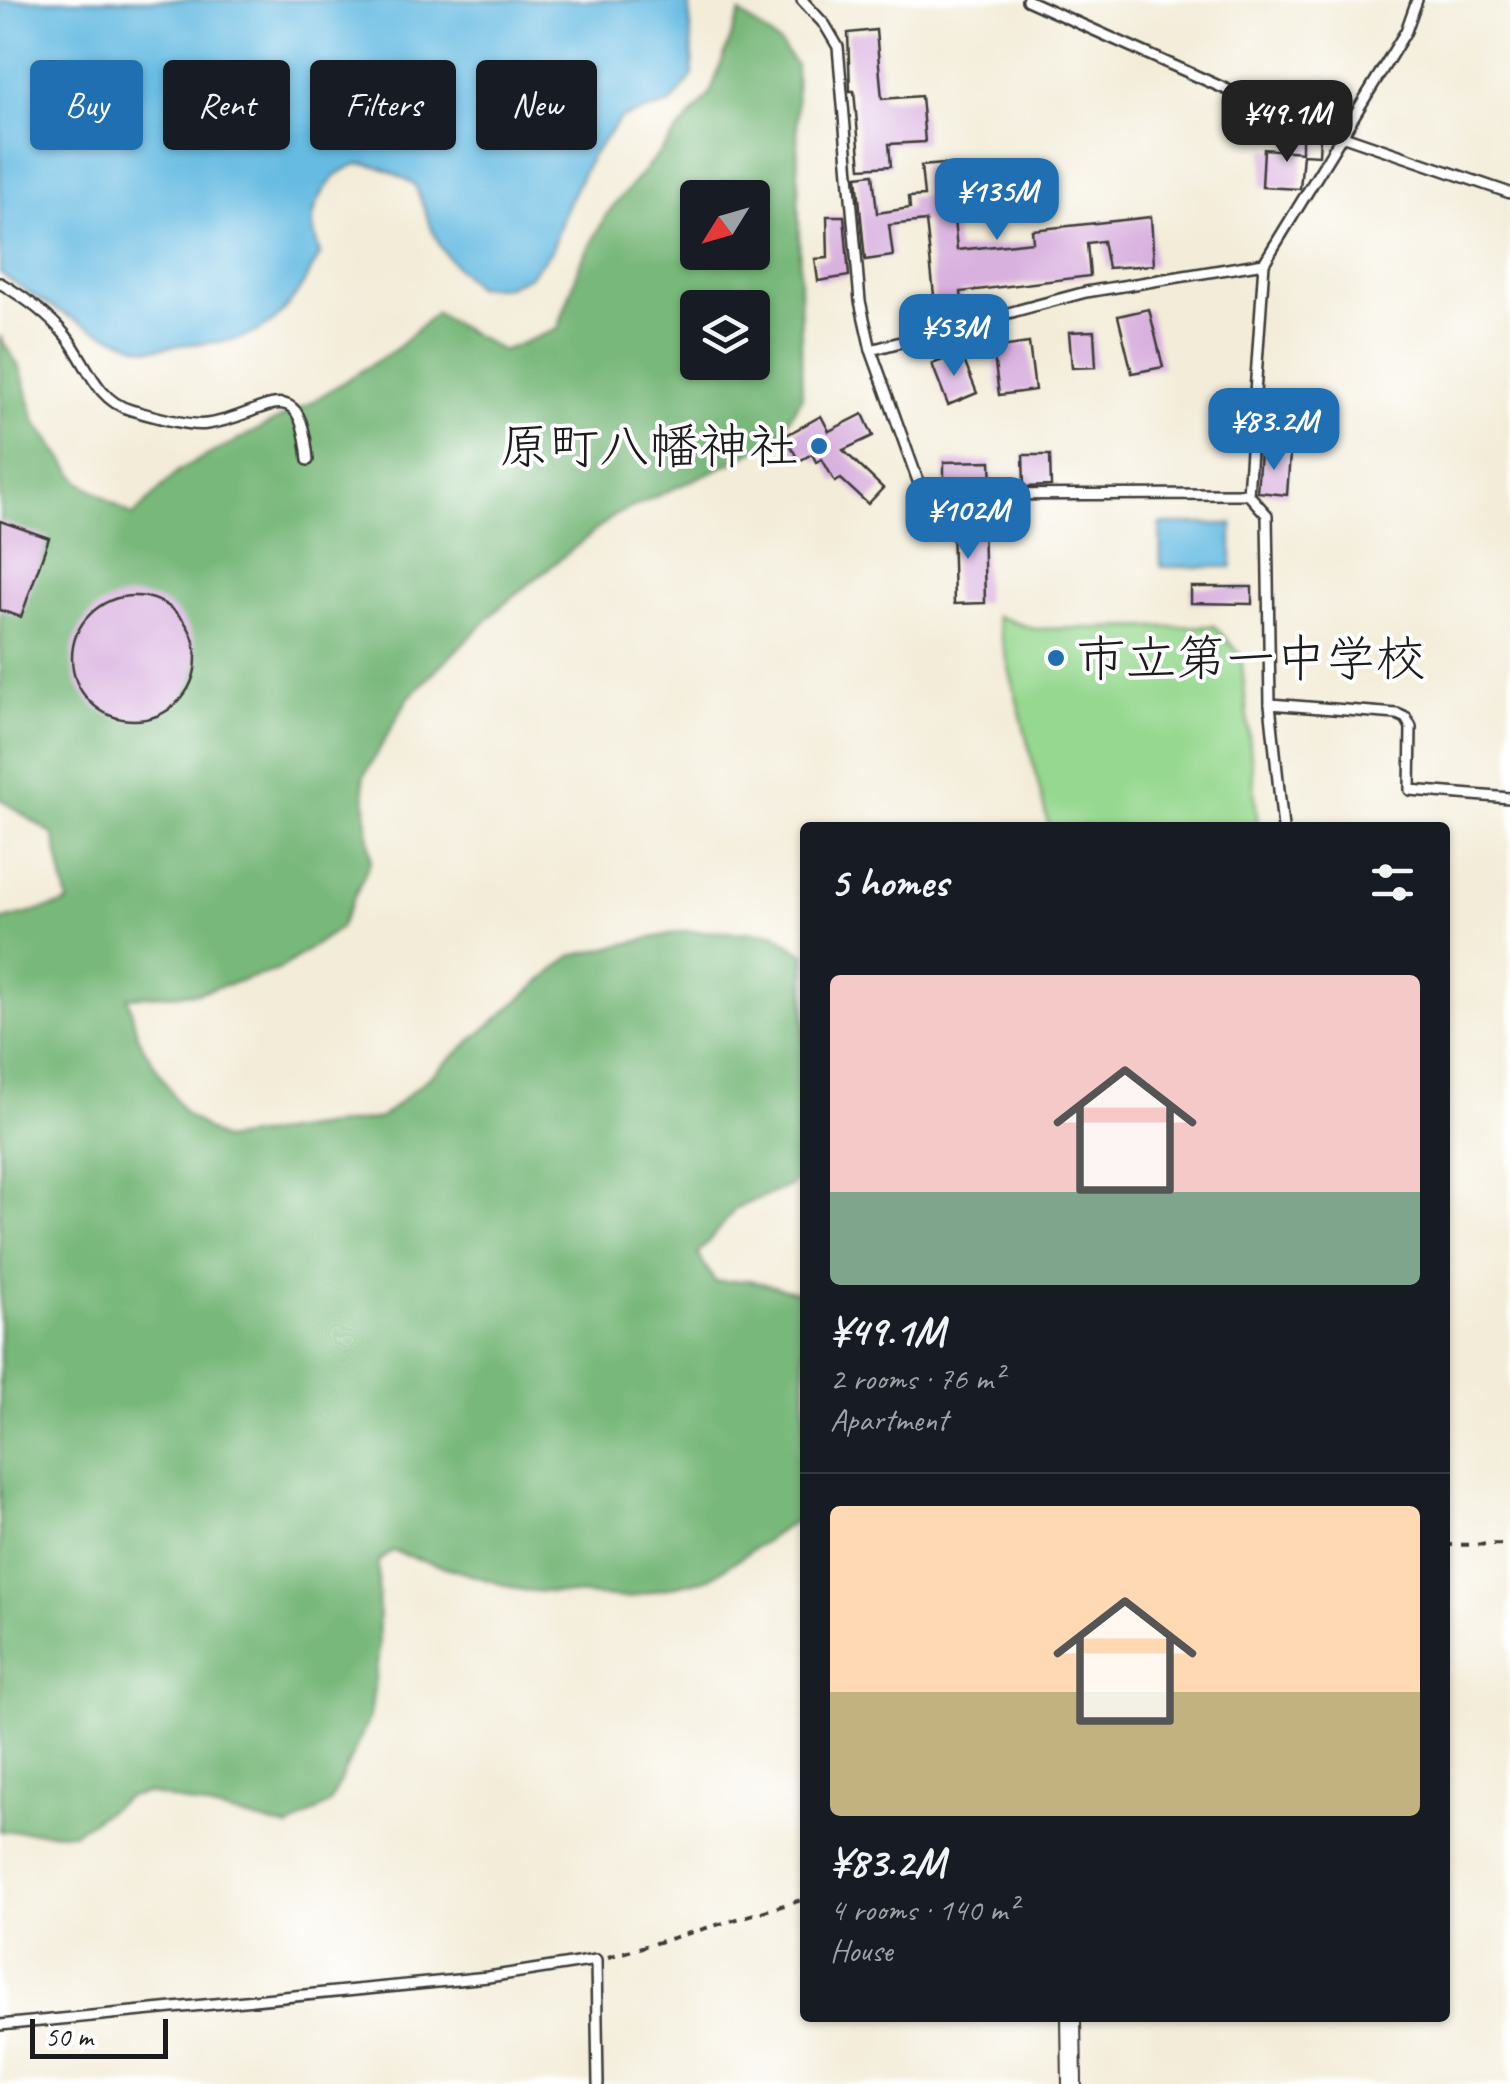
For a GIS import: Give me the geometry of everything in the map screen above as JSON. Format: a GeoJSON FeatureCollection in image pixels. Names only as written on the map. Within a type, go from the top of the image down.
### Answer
{"type":"FeatureCollection","features":[{"type":"Feature","properties":{"kind":"street"},"geometry":{"type":"LineString","coordinates":[[1071,2022],[1072,2084]]}},
{"type":"Feature","properties":{"kind":"lane"},"geometry":{"type":"LineString","coordinates":[[802,0],[826,25],[838,47],[856,260],[871,350],[923,495],[1248,494]]}},
{"type":"Feature","properties":{"kind":"lane"},"geometry":{"type":"LineString","coordinates":[[1027,0],[1230,91],[1510,194]]}},
{"type":"Feature","properties":{"kind":"lane"},"geometry":{"type":"LineString","coordinates":[[1281,822],[1270,704],[1267,515],[1248,494],[1264,263],[1406,31],[1417,0]]}},
{"type":"Feature","properties":{"kind":"lane"},"geometry":{"type":"LineString","coordinates":[[871,350],[1086,292],[1264,263]]}},
{"type":"Feature","properties":{"kind":"lane"},"geometry":{"type":"LineString","coordinates":[[0,282],[28,299],[66,336],[100,390],[125,409],[203,425],[242,415],[266,403],[284,404],[297,410],[306,426],[308,460]]}},
{"type":"Feature","properties":{"kind":"lane"},"geometry":{"type":"LineString","coordinates":[[1270,704],[1397,714],[1406,718],[1411,728],[1410,790],[1510,798]]}},
{"type":"Feature","properties":{"kind":"lane"},"geometry":{"type":"LineString","coordinates":[[0,2025],[488,1978],[596,1960],[598,2084]]}},
{"type":"Feature","properties":{"kind":"path"},"geometry":{"type":"LineString","coordinates":[[1450,1545],[1510,1544]]}},
{"type":"Feature","properties":{"kind":"path"},"geometry":{"type":"LineString","coordinates":[[596,1960],[800,1901]]}},
{"type":"Feature","properties":{"kind":"green space"},"geometry":{"type":"Polygon","coordinates":[[[740,13],[780,44],[796,65],[802,397],[778,438],[615,515],[498,609],[409,697],[363,778],[371,860],[340,928],[278,970],[197,993],[128,997],[138,1038],[184,1113],[222,1140],[381,1118],[571,956],[684,931],[774,933],[800,951],[800,1177],[790,1186],[736,1208],[698,1254],[715,1282],[749,1280],[800,1293],[800,1517],[710,1578],[626,1598],[521,1590],[392,1551],[378,1562],[379,1649],[370,1717],[330,1803],[289,1828],[147,1793],[128,1797],[73,1833],[0,1831],[0,921],[68,903],[54,835],[0,799],[0,337],[21,370],[35,421],[79,481],[133,516],[179,470],[310,403],[396,349],[435,313],[502,351],[558,329],[580,264],[607,214],[710,94],[740,13]]]}},
{"type":"Feature","properties":{"kind":"green space"},"geometry":{"type":"Polygon","coordinates":[[[996,616],[1034,629],[1214,626],[1241,655],[1258,822],[1048,822],[996,616]]]}},
{"type":"Feature","properties":{"kind":"water"},"geometry":{"type":"Polygon","coordinates":[[[0,0],[689,0],[693,75],[671,104],[621,118],[597,149],[597,60],[476,60],[476,150],[596,150],[566,208],[552,250],[530,276],[505,287],[476,287],[444,251],[415,185],[365,164],[346,169],[322,194],[313,224],[320,255],[295,296],[271,323],[238,338],[161,348],[137,346],[74,319],[0,273],[0,0]]]}},
{"type":"Feature","properties":{"kind":"water"},"geometry":{"type":"Polygon","coordinates":[[[1160,524],[1232,524],[1232,567],[1161,567],[1160,524]]]}},
{"type":"Feature","properties":{"kind":"building"},"geometry":{"type":"Polygon","coordinates":[[[876,30],[882,99],[921,96],[925,142],[889,144],[891,166],[861,168],[854,91],[850,91],[848,33],[876,30]]]}},
{"type":"Feature","properties":{"kind":"building"},"geometry":{"type":"Polygon","coordinates":[[[1302,136],[1320,137],[1319,155],[1303,154],[1300,189],[1262,187],[1264,149],[1302,152],[1302,136]]]}},
{"type":"Feature","properties":{"kind":"building"},"geometry":{"type":"Polygon","coordinates":[[[943,164],[946,193],[961,191],[963,218],[954,219],[957,250],[1033,242],[1032,230],[1151,217],[1154,265],[1108,268],[1103,241],[1087,243],[1090,276],[961,292],[962,302],[935,305],[926,221],[889,225],[893,256],[865,260],[857,176],[873,174],[877,213],[910,208],[909,197],[924,196],[921,166],[943,164]]]}},
{"type":"Feature","properties":{"kind":"building"},"geometry":{"type":"Polygon","coordinates":[[[827,216],[844,216],[849,276],[818,281],[815,259],[828,258],[827,216]]]}},
{"type":"Feature","properties":{"kind":"building"},"geometry":{"type":"Polygon","coordinates":[[[1149,309],[1163,367],[1132,373],[1118,316],[1149,309]]]}},
{"type":"Feature","properties":{"kind":"building"},"geometry":{"type":"Polygon","coordinates":[[[1094,331],[1096,367],[1072,368],[1069,332],[1094,331]]]}},
{"type":"Feature","properties":{"kind":"building"},"geometry":{"type":"Polygon","coordinates":[[[1029,343],[1035,390],[999,395],[993,348],[1029,343]]]}},
{"type":"Feature","properties":{"kind":"building"},"geometry":{"type":"Polygon","coordinates":[[[961,353],[977,393],[948,405],[932,364],[961,353]]]}},
{"type":"Feature","properties":{"kind":"building"},"geometry":{"type":"Polygon","coordinates":[[[1224,399],[1246,400],[1243,445],[1222,444],[1224,399]]]}},
{"type":"Feature","properties":{"kind":"building"},"geometry":{"type":"Polygon","coordinates":[[[863,414],[873,436],[843,450],[883,488],[868,504],[841,479],[835,482],[822,459],[816,462],[812,454],[799,461],[785,436],[821,416],[829,431],[863,414]]]}},
{"type":"Feature","properties":{"kind":"building"},"geometry":{"type":"Polygon","coordinates":[[[1260,452],[1290,454],[1287,495],[1257,492],[1260,452]]]}},
{"type":"Feature","properties":{"kind":"building"},"geometry":{"type":"Polygon","coordinates":[[[1023,455],[1050,455],[1051,486],[1024,487],[1023,455]]]}},
{"type":"Feature","properties":{"kind":"building"},"geometry":{"type":"Polygon","coordinates":[[[991,461],[992,487],[944,487],[944,462],[991,461]]]}},
{"type":"Feature","properties":{"kind":"building"},"geometry":{"type":"Polygon","coordinates":[[[983,520],[985,603],[954,604],[952,521],[983,520]]]}},
{"type":"Feature","properties":{"kind":"building"},"geometry":{"type":"Polygon","coordinates":[[[0,521],[49,538],[21,617],[0,610],[0,521]]]}},
{"type":"Feature","properties":{"kind":"building"},"geometry":{"type":"Polygon","coordinates":[[[1191,587],[1252,587],[1252,604],[1191,603],[1191,587]]]}},
{"type":"Feature","properties":{"kind":"building"},"geometry":{"type":"Polygon","coordinates":[[[134,596],[158,601],[178,614],[191,634],[196,658],[191,682],[178,702],[158,715],[134,720],[110,715],[90,702],[77,682],[72,658],[77,634],[90,614],[110,601],[134,596]]]}},
{"type":"Feature","properties":{"kind":"place","name":"原町八幡神社"},"geometry":{"type":"Point","coordinates":[819,446]}},
{"type":"Feature","properties":{"kind":"place","name":"市立第一中学校"},"geometry":{"type":"Point","coordinates":[1056,658]}}]}
